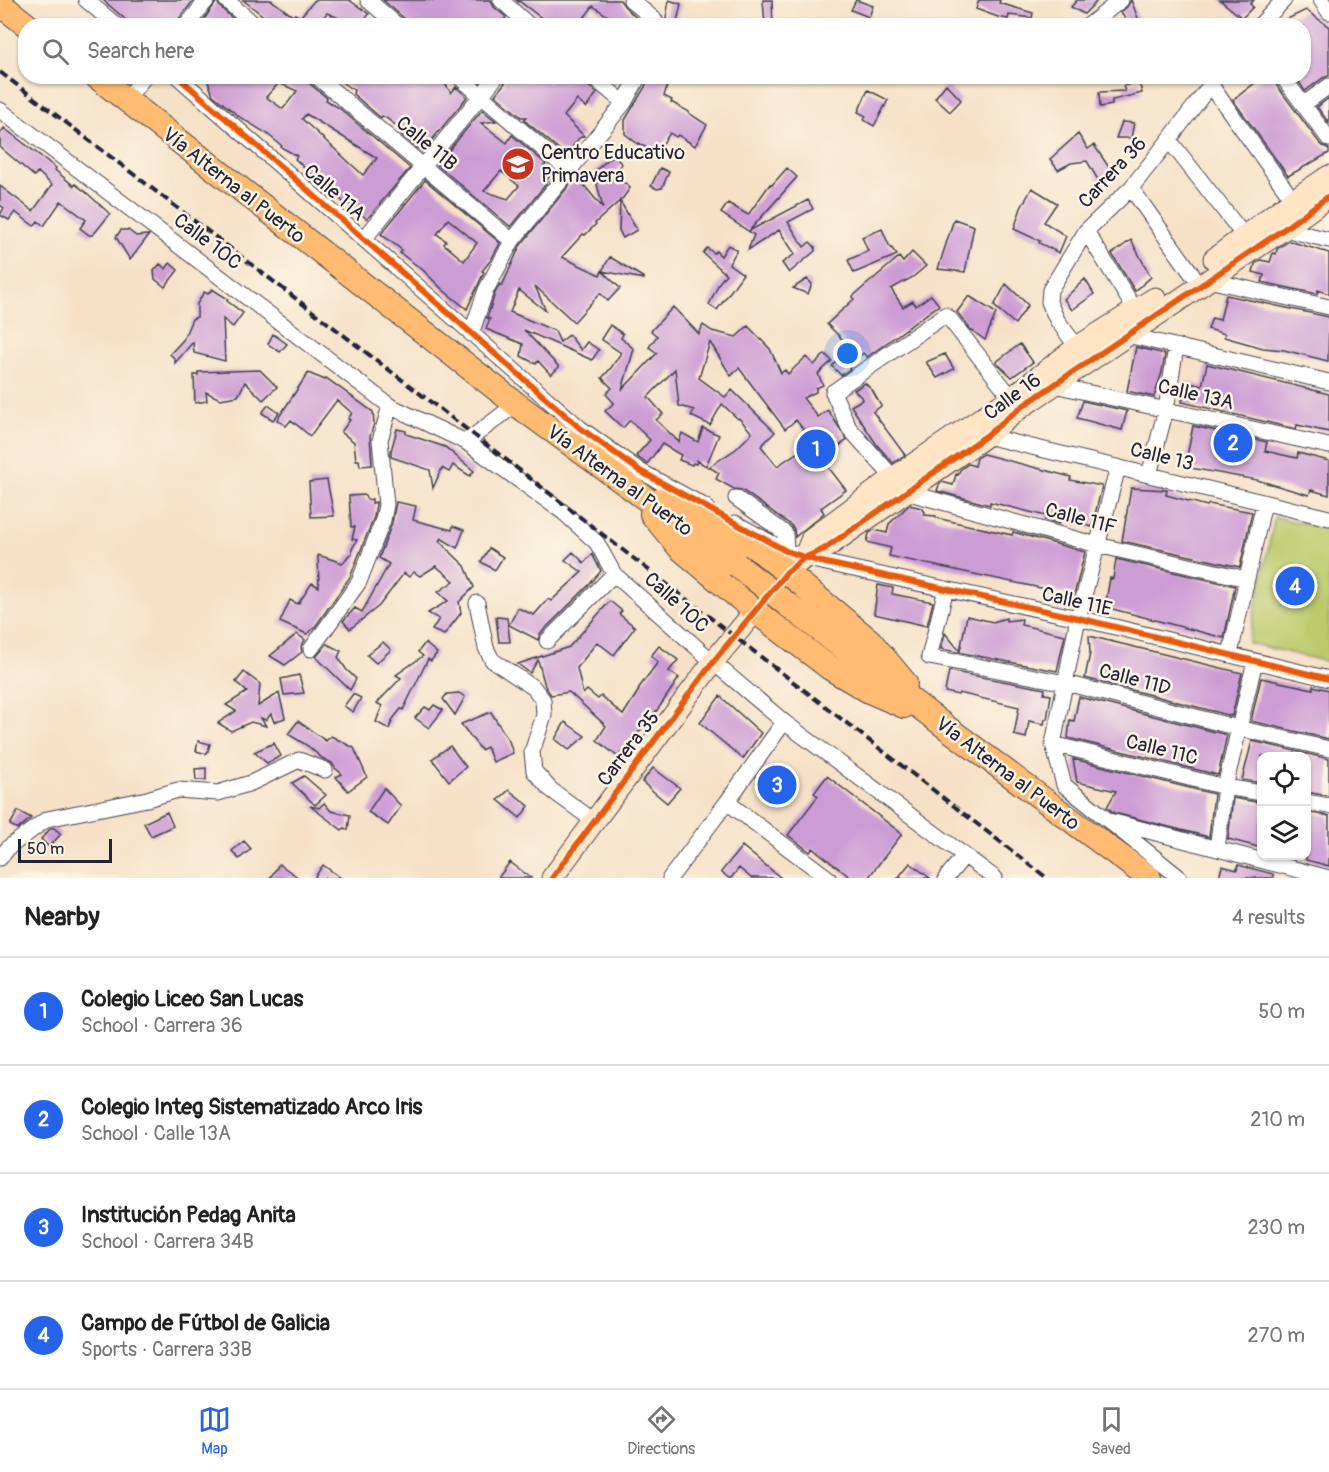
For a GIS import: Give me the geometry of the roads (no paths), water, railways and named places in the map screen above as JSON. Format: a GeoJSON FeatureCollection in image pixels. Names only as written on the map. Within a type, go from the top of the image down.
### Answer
{"type":"FeatureCollection","features":[{"type":"Feature","properties":{"kind":"main road"},"geometry":{"type":"LineString","coordinates":[[0,4],[18,18]]}},
{"type":"Feature","properties":{"kind":"main road","name":"Vía Alterna al Puerto"},"geometry":{"type":"LineString","coordinates":[[106,84],[516,404],[737,565],[938,721],[1149,878]]}},
{"type":"Feature","properties":{"kind":"main road"},"geometry":{"type":"LineString","coordinates":[[628,484],[695,513],[762,552],[799,561],[938,721]]}},
{"type":"Feature","properties":{"kind":"main road"},"geometry":{"type":"LineString","coordinates":[[628,484],[680,548],[755,611],[830,668],[869,691],[938,721]]}},
{"type":"Feature","properties":{"kind":"street"},"geometry":{"type":"LineString","coordinates":[[86,0],[107,18]]}},
{"type":"Feature","properties":{"kind":"street"},"geometry":{"type":"LineString","coordinates":[[192,18],[207,0]]}},
{"type":"Feature","properties":{"kind":"street"},"geometry":{"type":"LineString","coordinates":[[226,0],[247,18]]}},
{"type":"Feature","properties":{"kind":"street"},"geometry":{"type":"LineString","coordinates":[[368,0],[389,18]]}},
{"type":"Feature","properties":{"kind":"street"},"geometry":{"type":"LineString","coordinates":[[501,0],[521,18]]}},
{"type":"Feature","properties":{"kind":"street"},"geometry":{"type":"LineString","coordinates":[[631,0],[651,14]]}},
{"type":"Feature","properties":{"kind":"street"},"geometry":{"type":"LineString","coordinates":[[1267,18],[1284,0]]}},
{"type":"Feature","properties":{"kind":"street"},"geometry":{"type":"LineString","coordinates":[[1096,18],[1112,2]]}},
{"type":"Feature","properties":{"kind":"street"},"geometry":{"type":"LineString","coordinates":[[126,100],[139,84]]}},
{"type":"Feature","properties":{"kind":"street","name":"Calle 11A"},"geometry":{"type":"LineString","coordinates":[[186,84],[580,428],[640,471],[799,561]]}},
{"type":"Feature","properties":{"kind":"street","name":"Calle 11B"},"geometry":{"type":"LineString","coordinates":[[325,84],[512,241]]}},
{"type":"Feature","properties":{"kind":"street"},"geometry":{"type":"LineString","coordinates":[[467,84],[569,171]]}},
{"type":"Feature","properties":{"kind":"street"},"geometry":{"type":"LineString","coordinates":[[364,240],[491,84]]}},
{"type":"Feature","properties":{"kind":"street"},"geometry":{"type":"LineString","coordinates":[[601,84],[624,103]]}},
{"type":"Feature","properties":{"kind":"street"},"geometry":{"type":"LineString","coordinates":[[471,334],[486,291],[512,241],[624,103],[635,84]]}},
{"type":"Feature","properties":{"kind":"street","name":"Carrera 36"},"geometry":{"type":"LineString","coordinates":[[1077,347],[1057,320],[1049,302],[1050,290],[1086,231],[1131,188],[1211,84]]}},
{"type":"Feature","properties":{"kind":"street"},"geometry":{"type":"LineString","coordinates":[[1217,84],[1293,200]]}},
{"type":"Feature","properties":{"kind":"street"},"geometry":{"type":"LineString","coordinates":[[1288,84],[1329,139]]}},
{"type":"Feature","properties":{"kind":"street"},"geometry":{"type":"LineString","coordinates":[[1304,104],[1329,86]]}},
{"type":"Feature","properties":{"kind":"street","name":"Calle 10C"},"geometry":{"type":"LineString","coordinates":[[0,110],[390,406],[466,442],[563,512],[597,543],[614,574],[713,662],[784,722],[995,878]]}},
{"type":"Feature","properties":{"kind":"street"},"geometry":{"type":"LineString","coordinates":[[1169,140],[1245,237]]}},
{"type":"Feature","properties":{"kind":"street","name":"Calle 16"},"geometry":{"type":"LineString","coordinates":[[900,485],[986,436],[1015,403],[1054,385],[1127,335],[1200,277],[1245,237],[1329,176]]}},
{"type":"Feature","properties":{"kind":"street"},"geometry":{"type":"LineString","coordinates":[[1131,188],[1200,277],[1329,308]]}},
{"type":"Feature","properties":{"kind":"street","name":"Calle 16"},"geometry":{"type":"LineString","coordinates":[[732,640],[799,561],[824,549],[900,485],[1015,403],[1077,347],[1136,311],[1284,229],[1329,196]]}},
{"type":"Feature","properties":{"kind":"street"},"geometry":{"type":"LineString","coordinates":[[1284,229],[1329,240]]}},
{"type":"Feature","properties":{"kind":"street"},"geometry":{"type":"LineString","coordinates":[[1086,231],[1136,311]]}},
{"type":"Feature","properties":{"kind":"street"},"geometry":{"type":"LineString","coordinates":[[900,485],[849,428],[833,392],[945,315],[1015,403]]}},
{"type":"Feature","properties":{"kind":"street"},"geometry":{"type":"LineString","coordinates":[[1127,335],[1329,382]]}},
{"type":"Feature","properties":{"kind":"street"},"geometry":{"type":"LineString","coordinates":[[1149,475],[1166,409],[1176,347]]}},
{"type":"Feature","properties":{"kind":"street","name":"Calle 13A"},"geometry":{"type":"LineString","coordinates":[[1054,385],[1329,446]]}},
{"type":"Feature","properties":{"kind":"street"},"geometry":{"type":"LineString","coordinates":[[466,442],[516,404]]}},
{"type":"Feature","properties":{"kind":"street"},"geometry":{"type":"LineString","coordinates":[[311,649],[358,582],[383,520],[386,505],[380,440],[390,406]]}},
{"type":"Feature","properties":{"kind":"street","name":"Calle 13"},"geometry":{"type":"LineString","coordinates":[[986,436],[1329,518]]}},
{"type":"Feature","properties":{"kind":"street"},"geometry":{"type":"LineString","coordinates":[[1118,467],[1078,618],[1053,744],[1064,785],[1180,878]]}},
{"type":"Feature","properties":{"kind":"street","name":"Calle 11F"},"geometry":{"type":"LineString","coordinates":[[900,485],[1097,545],[1247,579]]}},
{"type":"Feature","properties":{"kind":"street"},"geometry":{"type":"LineString","coordinates":[[736,498],[785,533],[799,561]]}},
{"type":"Feature","properties":{"kind":"street"},"geometry":{"type":"LineString","coordinates":[[1230,654],[1264,503]]}},
{"type":"Feature","properties":{"kind":"street","name":"Calle 11E"},"geometry":{"type":"LineString","coordinates":[[799,561],[946,588],[1329,679]]}},
{"type":"Feature","properties":{"kind":"street"},"geometry":{"type":"LineString","coordinates":[[548,641],[614,574]]}},
{"type":"Feature","properties":{"kind":"street","name":"Calle 11D"},"geometry":{"type":"LineString","coordinates":[[946,588],[929,657],[1066,683],[1329,749]]}},
{"type":"Feature","properties":{"kind":"street"},"geometry":{"type":"LineString","coordinates":[[477,603],[486,648],[492,660],[534,688],[543,700],[544,715],[532,752],[534,771],[550,789],[594,821]]}},
{"type":"Feature","properties":{"kind":"street","name":"Carrera 35"},"geometry":{"type":"LineString","coordinates":[[552,878],[713,662],[732,640]]}},
{"type":"Feature","properties":{"kind":"street"},"geometry":{"type":"LineString","coordinates":[[1216,849],[1225,787],[1255,661]]}},
{"type":"Feature","properties":{"kind":"street"},"geometry":{"type":"LineString","coordinates":[[670,878],[728,802],[784,722]]}},
{"type":"Feature","properties":{"kind":"street","name":"Calle 11C"},"geometry":{"type":"LineString","coordinates":[[1053,744],[1225,787],[1257,792]]}},
{"type":"Feature","properties":{"kind":"street"},"geometry":{"type":"LineString","coordinates":[[0,858],[9,847],[47,819],[147,799],[178,790],[218,793],[251,783],[298,760],[326,770]]}},
{"type":"Feature","properties":{"kind":"street"},"geometry":{"type":"LineString","coordinates":[[728,802],[828,878]]}},
{"type":"Feature","properties":{"kind":"street"},"geometry":{"type":"LineString","coordinates":[[1311,803],[1329,806]]}},
{"type":"Feature","properties":{"kind":"street"},"geometry":{"type":"LineString","coordinates":[[1108,820],[1329,878]]}},
{"type":"Feature","properties":{"kind":"street"},"geometry":{"type":"LineString","coordinates":[[946,878],[964,856]]}},
{"type":"Feature","properties":{"kind":"railway"},"geometry":{"type":"LineString","coordinates":[[0,72],[1047,878]]}},
{"type":"Feature","properties":{"kind":"place","name":"Centro Educativo Primavera"},"geometry":{"type":"Point","coordinates":[518,164]}},
{"type":"Feature","properties":{"kind":"place","name":"Colegio Integ Sistematizado Arco Iris"},"geometry":{"type":"Point","coordinates":[1233,443]}},
{"type":"Feature","properties":{"kind":"place","name":"Colegio Liceo San Lucas"},"geometry":{"type":"Point","coordinates":[816,449]}},
{"type":"Feature","properties":{"kind":"place","name":"Campo de Fútbol de Galicia"},"geometry":{"type":"Point","coordinates":[1295,586]}},
{"type":"Feature","properties":{"kind":"place","name":"Institución Pedag Anita"},"geometry":{"type":"Point","coordinates":[777,785]}}]}
